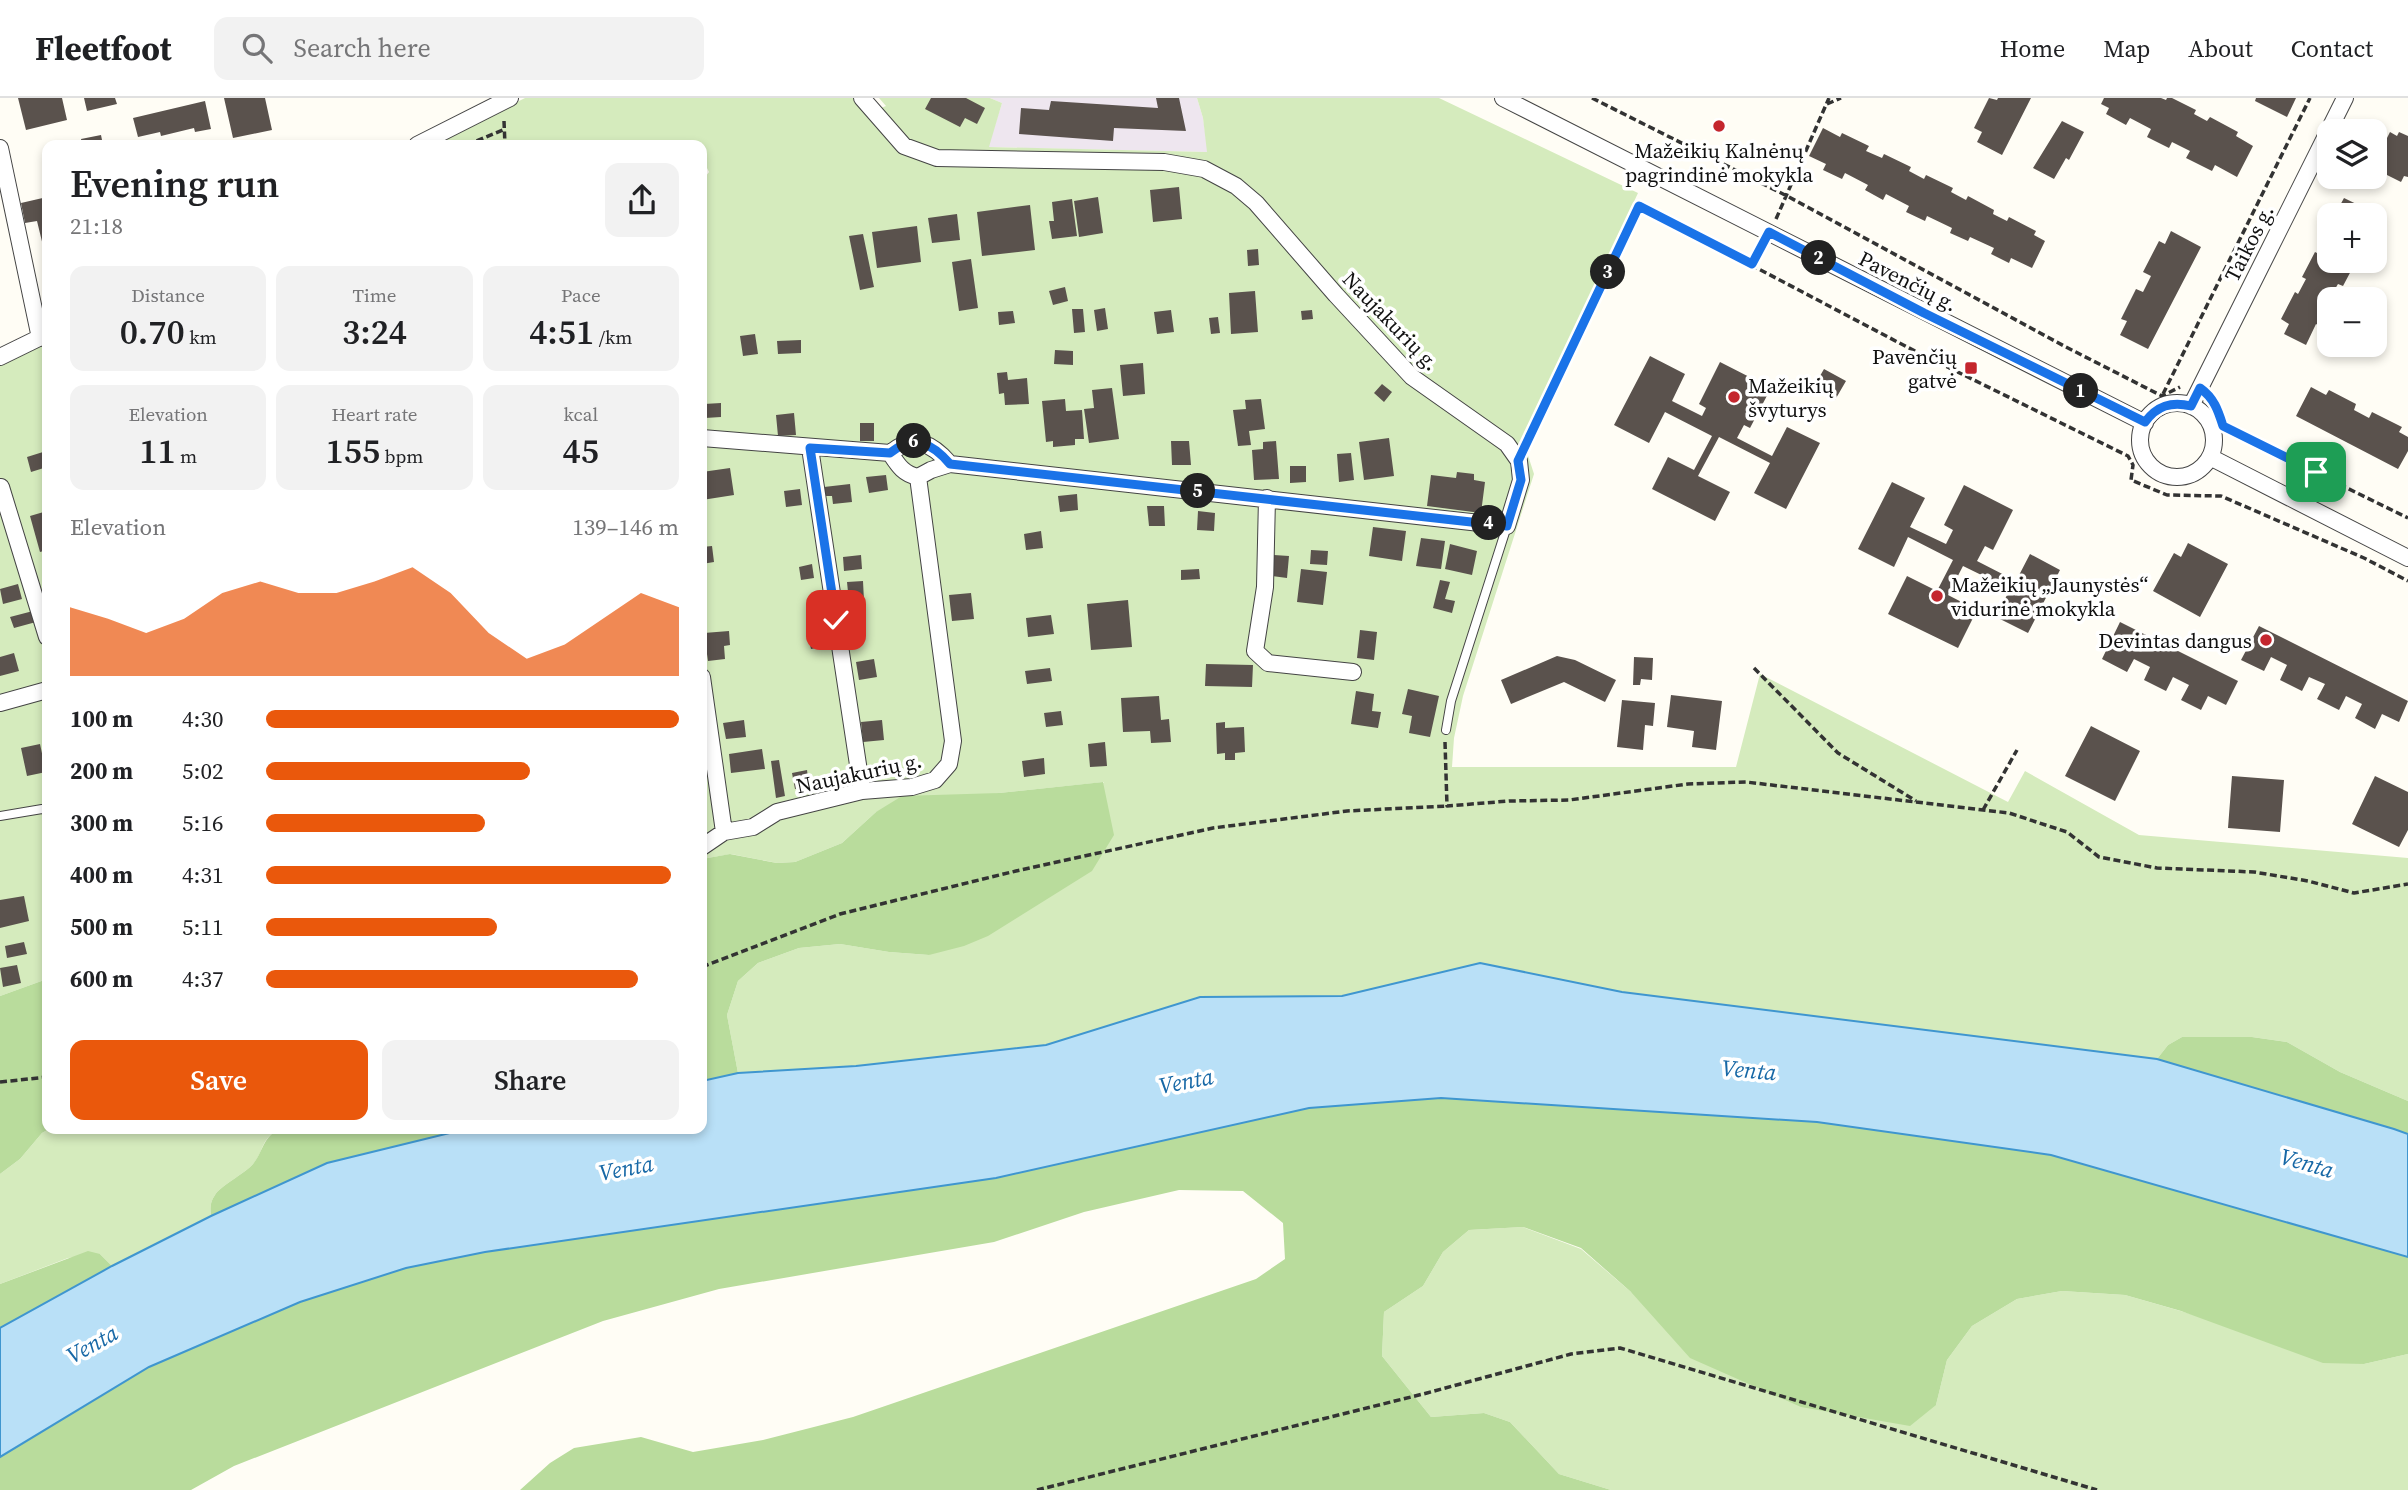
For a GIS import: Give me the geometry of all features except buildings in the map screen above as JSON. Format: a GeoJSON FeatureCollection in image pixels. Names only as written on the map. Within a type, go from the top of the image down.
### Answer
{"type":"FeatureCollection","features":[{"type":"Feature","properties":{"kind":"street","name":"Naujakurių g."},"geometry":{"type":"LineString","coordinates":[[862,98],[904,146],[937,158],[1164,162],[1204,169],[1236,186],[1256,203],[1412,377],[1507,444],[1518,461]]}},
{"type":"Feature","properties":{"kind":"street","name":"Pavenčių g."},"geometry":{"type":"LineString","coordinates":[[1503,98],[1924,313],[2145,422]]}},
{"type":"Feature","properties":{"kind":"street","name":"Taikos g."},"geometry":{"type":"LineString","coordinates":[[2191,406],[2345,98]]}},
{"type":"Feature","properties":{"kind":"street"},"geometry":{"type":"LineString","coordinates":[[427,140],[507,99]]}},
{"type":"Feature","properties":{"kind":"street"},"geometry":{"type":"LineString","coordinates":[[0,148],[42,332]]}},
{"type":"Feature","properties":{"kind":"street"},"geometry":{"type":"LineString","coordinates":[[0,357],[42,336]]}},
{"type":"Feature","properties":{"kind":"street"},"geometry":{"type":"LineString","coordinates":[[2180,404],[2191,406],[2200,411],[2211,428],[2213,447],[2210,457],[2196,472],[2187,476],[2167,476],[2157,472],[2149,464],[2140,444],[2145,422],[2160,408],[2180,404]]}},
{"type":"Feature","properties":{"kind":"street"},"geometry":{"type":"LineString","coordinates":[[707,438],[890,453],[900,445],[913,441],[939,451],[950,464]]}},
{"type":"Feature","properties":{"kind":"street"},"geometry":{"type":"LineString","coordinates":[[810,448],[862,791]]}},
{"type":"Feature","properties":{"kind":"street"},"geometry":{"type":"LineString","coordinates":[[890,453],[899,468],[918,477],[950,464],[1507,526],[1521,480],[1518,461]]}},
{"type":"Feature","properties":{"kind":"street"},"geometry":{"type":"LineString","coordinates":[[2210,457],[2408,558]]}},
{"type":"Feature","properties":{"kind":"street","name":"Naujakurių g."},"geometry":{"type":"LineString","coordinates":[[707,844],[724,832],[753,827],[778,812],[862,791],[912,787],[935,780],[949,764],[953,741],[918,477]]}},
{"type":"Feature","properties":{"kind":"street"},"geometry":{"type":"LineString","coordinates":[[1,487],[42,620]]}},
{"type":"Feature","properties":{"kind":"street"},"geometry":{"type":"LineString","coordinates":[[1267,498],[1265,587],[1255,651],[1268,663],[1353,672]]}},
{"type":"Feature","properties":{"kind":"street"},"geometry":{"type":"LineString","coordinates":[[0,703],[42,691]]}},
{"type":"Feature","properties":{"kind":"street"},"geometry":{"type":"LineString","coordinates":[[707,712],[724,832]]}},
{"type":"Feature","properties":{"kind":"lane"},"geometry":{"type":"LineString","coordinates":[[1446,730],[1451,701],[1507,526]]}},
{"type":"Feature","properties":{"kind":"lane"},"geometry":{"type":"LineString","coordinates":[[0,816],[42,809]]}},
{"type":"Feature","properties":{"kind":"path"},"geometry":{"type":"LineString","coordinates":[[1592,98],[1787,196],[2162,396]]}},
{"type":"Feature","properties":{"kind":"path"},"geometry":{"type":"LineString","coordinates":[[1752,264],[1787,196],[1829,98]]}},
{"type":"Feature","properties":{"kind":"path"},"geometry":{"type":"LineString","coordinates":[[1825,105],[1841,98]]}},
{"type":"Feature","properties":{"kind":"path"},"geometry":{"type":"LineString","coordinates":[[2162,396],[2310,98]]}},
{"type":"Feature","properties":{"kind":"path"},"geometry":{"type":"LineString","coordinates":[[505,140],[507,99]]}},
{"type":"Feature","properties":{"kind":"path"},"geometry":{"type":"LineString","coordinates":[[479,140],[505,129]]}},
{"type":"Feature","properties":{"kind":"path"},"geometry":{"type":"LineString","coordinates":[[1518,461],[1639,206],[1907,347],[2128,456],[2133,465],[2131,480],[2166,495],[2221,496],[2364,558],[2408,581]]}},
{"type":"Feature","properties":{"kind":"path"},"geometry":{"type":"LineString","coordinates":[[2162,396],[2180,387],[2190,385],[2200,388],[2217,407],[2223,426],[2408,518]]}},
{"type":"Feature","properties":{"kind":"path"},"geometry":{"type":"LineString","coordinates":[[1754,668],[1838,753],[1918,802]]}},
{"type":"Feature","properties":{"kind":"path"},"geometry":{"type":"LineString","coordinates":[[1446,730],[1447,806]]}},
{"type":"Feature","properties":{"kind":"path"},"geometry":{"type":"LineString","coordinates":[[1983,810],[2017,750]]}},
{"type":"Feature","properties":{"kind":"path"},"geometry":{"type":"LineString","coordinates":[[707,965],[840,914],[1213,828],[1347,811],[1569,800],[1688,784],[1746,782],[2009,813],[2067,832],[2099,858],[2145,866],[2254,872],[2308,881],[2354,893],[2408,884]]}},
{"type":"Feature","properties":{"kind":"path"},"geometry":{"type":"LineString","coordinates":[[0,1082],[42,1078]]}},
{"type":"Feature","properties":{"kind":"path"},"geometry":{"type":"LineString","coordinates":[[1037,1490],[1571,1354],[1620,1348],[2097,1490]]}},
{"type":"Feature","properties":{"kind":"shaded area"},"geometry":{"type":"Polygon","coordinates":[[[990,98],[1197,98],[1208,152],[988,147],[1002,103],[990,98]]]}},
{"type":"Feature","properties":{"kind":"green space"},"geometry":{"type":"Polygon","coordinates":[[[525,98],[856,98],[868,113],[886,106],[879,98],[990,98],[1002,103],[989,147],[1207,152],[1203,118],[1197,98],[1439,98],[1638,193],[1523,440],[1534,474],[1463,696],[1454,738],[1452,767],[1736,767],[1760,674],[2008,802],[2025,771],[2139,835],[2408,858],[2408,1101],[2340,1072],[2287,1042],[2252,1037],[2182,1037],[2168,1045],[2157,1059],[1622,992],[1480,963],[1342,996],[1200,997],[1047,1045],[856,1066],[738,1073],[727,1015],[738,981],[758,963],[799,948],[840,944],[929,955],[1104,782],[999,793],[876,812],[842,843],[795,862],[777,863],[731,854],[707,858],[707,140],[442,140],[525,98]]]}},
{"type":"Feature","properties":{"kind":"green space"},"geometry":{"type":"Polygon","coordinates":[[[42,344],[42,981],[0,996],[0,365],[42,344]]]}},
{"type":"Feature","properties":{"kind":"green space"},"geometry":{"type":"Polygon","coordinates":[[[1103,782],[1114,835],[1092,871],[988,936],[964,946],[929,955],[840,944],[799,948],[758,963],[738,981],[727,1015],[738,1073],[707,1080],[707,858],[730,854],[777,863],[795,862],[842,843],[876,812],[902,796],[999,793],[1103,782]]]}},
{"type":"Feature","properties":{"kind":"green space"},"geometry":{"type":"Polygon","coordinates":[[[42,981],[42,1133],[20,1159],[0,1174],[0,996],[42,981]]]}},
{"type":"Feature","properties":{"kind":"green space"},"geometry":{"type":"Polygon","coordinates":[[[2182,1037],[2252,1037],[2287,1042],[2340,1072],[2408,1101],[2408,1134],[2157,1059],[2168,1045],[2182,1037]]]}},
{"type":"Feature","properties":{"kind":"green space"},"geometry":{"type":"Polygon","coordinates":[[[1441,1098],[1817,1122],[2051,1155],[2408,1257],[2408,1354],[2364,1364],[2323,1363],[2181,1311],[2125,1295],[2062,1291],[2017,1299],[1972,1326],[1947,1360],[1936,1405],[1910,1426],[1801,1407],[1690,1358],[1631,1292],[1581,1248],[1523,1227],[1469,1230],[1443,1252],[1423,1286],[1384,1312],[1382,1356],[1431,1417],[1484,1413],[1510,1422],[1559,1474],[1611,1490],[520,1490],[550,1463],[574,1448],[641,1437],[693,1452],[763,1440],[853,1417],[1256,1279],[1285,1259],[1283,1223],[1243,1191],[1179,1190],[1084,1212],[994,1242],[719,1289],[603,1321],[234,1466],[191,1490],[0,1490],[0,1457],[149,1367],[300,1302],[406,1268],[485,1252],[996,1178],[1309,1108],[1441,1098]]]}},
{"type":"Feature","properties":{"kind":"green space"},"geometry":{"type":"Polygon","coordinates":[[[42,1133],[272,1134],[253,1164],[217,1192],[211,1203],[211,1216],[112,1266],[100,1254],[68,1258],[0,1284],[0,1174],[20,1159],[42,1133]]]}},
{"type":"Feature","properties":{"kind":"green space"},"geometry":{"type":"Polygon","coordinates":[[[271,1134],[446,1134],[327,1163],[211,1216],[211,1203],[217,1192],[253,1164],[271,1134]]]}},
{"type":"Feature","properties":{"kind":"green space"},"geometry":{"type":"Polygon","coordinates":[[[1523,1227],[1581,1249],[1631,1292],[1936,1405],[1947,1360],[1972,1326],[2017,1299],[2062,1291],[2125,1295],[2364,1364],[2408,1354],[2408,1490],[1611,1490],[1559,1474],[1510,1422],[1484,1413],[1431,1417],[1382,1356],[1384,1312],[1423,1286],[1443,1252],[1469,1230],[1523,1227]]]}},
{"type":"Feature","properties":{"kind":"green space"},"geometry":{"type":"Polygon","coordinates":[[[88,1251],[100,1254],[112,1266],[0,1328],[0,1284],[88,1251]]]}},
{"type":"Feature","properties":{"kind":"water","name":"Venta"},"geometry":{"type":"Polygon","coordinates":[[[1480,963],[1622,992],[2157,1059],[2408,1134],[2408,1257],[2051,1155],[1817,1122],[1441,1098],[1309,1108],[996,1178],[485,1252],[406,1268],[300,1302],[149,1367],[0,1457],[0,1328],[112,1266],[211,1216],[327,1163],[446,1134],[707,1134],[707,1080],[738,1073],[856,1066],[1046,1045],[1200,997],[1342,996],[1480,963]]]}},
{"type":"Feature","properties":{"kind":"place","name":"Mažeikių Kalnėnų pagrindinė mokykla"},"geometry":{"type":"Point","coordinates":[1719,126]}},
{"type":"Feature","properties":{"kind":"place","name":"Pavenčių gatvė"},"geometry":{"type":"Point","coordinates":[1971,368]}},
{"type":"Feature","properties":{"kind":"place","name":"Mažeikių švyturys"},"geometry":{"type":"Point","coordinates":[1734,397]}},
{"type":"Feature","properties":{"kind":"place","name":"Mažeikių „Jaunystės“ vidurinė mokykla"},"geometry":{"type":"Point","coordinates":[1937,596]}},
{"type":"Feature","properties":{"kind":"place","name":"Devintas dangus"},"geometry":{"type":"Point","coordinates":[2266,640]}},
{"type":"Feature","properties":{"kind":"route"},"geometry":{"type":"LineString","coordinates":[[836,620],[810,448],[890,453],[900,445],[913,441],[939,451],[950,464],[1507,526],[1521,480],[1518,461],[1639,206],[1752,264],[1769,232],[1924,313],[2145,422],[2151,414],[2170,404],[2191,406],[2200,388],[2217,407],[2223,426],[2316,472]]}}]}
